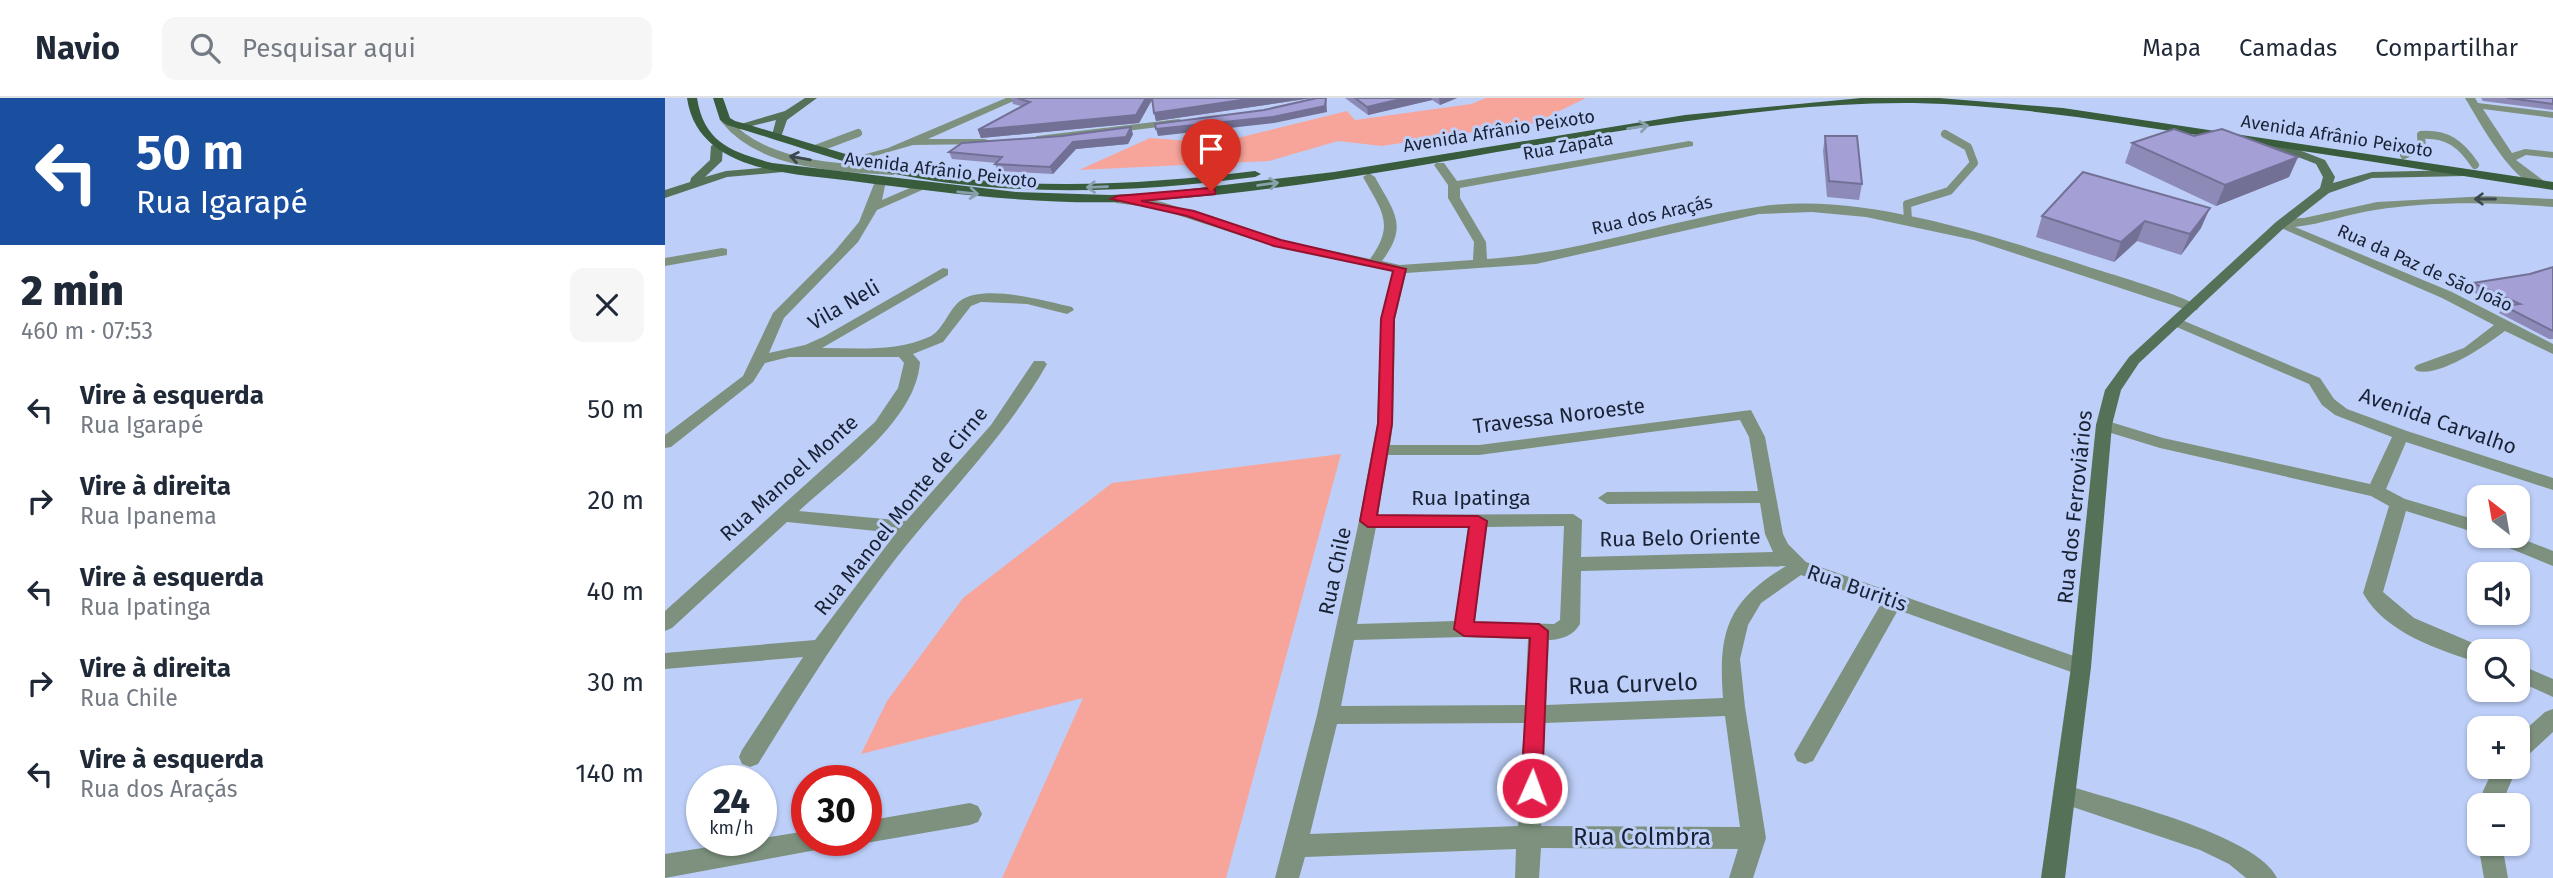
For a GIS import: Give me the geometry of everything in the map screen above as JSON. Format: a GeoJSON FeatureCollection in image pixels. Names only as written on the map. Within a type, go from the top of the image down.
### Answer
{"type":"FeatureCollection","features":[{"type":"Feature","properties":{"kind":"main road"},"geometry":{"type":"LineString","coordinates":[[665,194],[710,169],[716,161],[717,146],[707,140],[692,98]]}},
{"type":"Feature","properties":{"kind":"main road"},"geometry":{"type":"LineString","coordinates":[[718,98],[725,120]]}},
{"type":"Feature","properties":{"kind":"main road"},"geometry":{"type":"LineString","coordinates":[[777,135],[776,128],[780,121],[812,98]]}},
{"type":"Feature","properties":{"kind":"main road","name":"Avenida Afrânio Peixoto"},"geometry":{"type":"LineString","coordinates":[[1406,151],[1771,98]]}},
{"type":"Feature","properties":{"kind":"main road","name":"Avenida Afrânio Peixoto"},"geometry":{"type":"LineString","coordinates":[[2021,98],[2404,155],[2547,185]]}},
{"type":"Feature","properties":{"kind":"main road","name":"Avenida Afrânio Peixoto"},"geometry":{"type":"LineString","coordinates":[[717,146],[747,159],[783,169],[1044,200],[1117,199],[1266,184],[1736,112],[1865,100],[1942,100],[2024,107],[2274,144],[2553,177]]}},
{"type":"Feature","properties":{"kind":"main road"},"geometry":{"type":"LineString","coordinates":[[739,126],[790,113]]}},
{"type":"Feature","properties":{"kind":"main road","name":"Avenida Afrânio Peixoto"},"geometry":{"type":"LineString","coordinates":[[725,120],[885,168],[1015,185],[1084,188],[1195,181],[1276,171]]}},
{"type":"Feature","properties":{"kind":"main road"},"geometry":{"type":"LineString","coordinates":[[2274,144],[2321,162],[2329,177],[2325,190]]}},
{"type":"Feature","properties":{"kind":"main road"},"geometry":{"type":"LineString","coordinates":[[685,185],[747,171],[783,169]]}},
{"type":"Feature","properties":{"kind":"main road","name":"Rua dos Ferroviários"},"geometry":{"type":"LineString","coordinates":[[2053,878],[2081,667],[2104,425],[2113,390],[2123,374],[2177,321],[2281,224],[2325,190],[2372,175],[2469,169]]}},
{"type":"Feature","properties":{"kind":"street"},"geometry":{"type":"LineString","coordinates":[[854,159],[908,144],[1015,98]]}},
{"type":"Feature","properties":{"kind":"street"},"geometry":{"type":"LineString","coordinates":[[2471,102],[2553,115]]}},
{"type":"Feature","properties":{"kind":"street"},"geometry":{"type":"LineString","coordinates":[[2471,102],[2510,158],[2524,173],[2547,185]]}},
{"type":"Feature","properties":{"kind":"street"},"geometry":{"type":"LineString","coordinates":[[1020,140],[1197,120]]}},
{"type":"Feature","properties":{"kind":"street"},"geometry":{"type":"LineString","coordinates":[[885,168],[889,158],[908,144],[993,142]]}},
{"type":"Feature","properties":{"kind":"street","name":"Rua Zapata"},"geometry":{"type":"LineString","coordinates":[[1454,186],[1689,144]]}},
{"type":"Feature","properties":{"kind":"street"},"geometry":{"type":"LineString","coordinates":[[2510,158],[2525,152],[2553,155]]}},
{"type":"Feature","properties":{"kind":"street"},"geometry":{"type":"LineString","coordinates":[[1440,165],[1454,186],[1454,198],[1480,242],[1480,265]]}},
{"type":"Feature","properties":{"kind":"street"},"geometry":{"type":"LineString","coordinates":[[1369,177],[1393,228],[1389,244],[1374,262]]}},
{"type":"Feature","properties":{"kind":"street"},"geometry":{"type":"LineString","coordinates":[[665,443],[734,392],[756,369],[778,317],[844,252],[872,208],[880,181]]}},
{"type":"Feature","properties":{"kind":"street"},"geometry":{"type":"LineString","coordinates":[[872,208],[923,187]]}},
{"type":"Feature","properties":{"kind":"street","name":"Rua dos Araçás"},"geometry":{"type":"LineString","coordinates":[[1117,199],[1190,213],[1278,243],[1400,269],[1480,265],[1560,255],[1697,222],[1785,208],[1846,210],[1907,220],[2032,254],[2192,307]]}},
{"type":"Feature","properties":{"kind":"street"},"geometry":{"type":"LineString","coordinates":[[2281,224],[2295,225],[2337,213],[2427,202],[2506,199],[2553,203]]}},
{"type":"Feature","properties":{"kind":"street","name":"Rua da Paz de São João"},"geometry":{"type":"LineString","coordinates":[[2281,224],[2447,295],[2551,348]]}},
{"type":"Feature","properties":{"kind":"street"},"geometry":{"type":"LineString","coordinates":[[665,261],[722,252]]}},
{"type":"Feature","properties":{"kind":"street","name":"Rua Chile"},"geometry":{"type":"LineString","coordinates":[[1287,878],[1328,715],[1368,521],[1385,424],[1388,319],[1400,269]]}},
{"type":"Feature","properties":{"kind":"street","name":"Vila Neli"},"geometry":{"type":"LineString","coordinates":[[761,359],[791,354],[828,340],[943,272]]}},
{"type":"Feature","properties":{"kind":"street"},"geometry":{"type":"LineString","coordinates":[[791,354],[903,352],[938,339],[971,300],[989,297],[1027,300],[1067,310]]}},
{"type":"Feature","properties":{"kind":"street","name":"Avenida Carvalho"},"geometry":{"type":"LineString","coordinates":[[2177,321],[2316,384],[2328,402],[2341,412],[2401,435],[2553,484]]}},
{"type":"Feature","properties":{"kind":"street"},"geometry":{"type":"LineString","coordinates":[[2422,368],[2469,351],[2504,324]]}},
{"type":"Feature","properties":{"kind":"street","name":"Rua Manoel Monte"},"geometry":{"type":"LineString","coordinates":[[665,623],[873,435],[899,403],[912,371],[912,362],[903,352]]}},
{"type":"Feature","properties":{"kind":"street","name":"Rua Manoel Monte de Cirne"},"geometry":{"type":"LineString","coordinates":[[750,757],[818,648],[911,528],[996,432],[1019,400],[1039,364]]}},
{"type":"Feature","properties":{"kind":"street","name":"Travessa Noroeste"},"geometry":{"type":"LineString","coordinates":[[1379,450],[1444,451],[1523,445],[1745,414],[1757,437],[1765,497]]}},
{"type":"Feature","properties":{"kind":"street"},"geometry":{"type":"LineString","coordinates":[[2104,425],[2160,443],[2376,491],[2399,503],[2467,524]]}},
{"type":"Feature","properties":{"kind":"street"},"geometry":{"type":"LineString","coordinates":[[2376,491],[2401,435]]}},
{"type":"Feature","properties":{"kind":"street"},"geometry":{"type":"LineString","coordinates":[[1607,498],[1765,497],[1774,534],[1793,563]]}},
{"type":"Feature","properties":{"kind":"street"},"geometry":{"type":"LineString","coordinates":[[2399,503],[2373,584],[2373,593],[2379,602],[2405,621],[2467,649]]}},
{"type":"Feature","properties":{"kind":"street"},"geometry":{"type":"LineString","coordinates":[[782,515],[911,528]]}},
{"type":"Feature","properties":{"kind":"street","name":"Rua Ipatinga"},"geometry":{"type":"LineString","coordinates":[[1368,521],[1573,520],[1573,564]]}},
{"type":"Feature","properties":{"kind":"street"},"geometry":{"type":"LineString","coordinates":[[1464,629],[1478,521]]}},
{"type":"Feature","properties":{"kind":"street"},"geometry":{"type":"LineString","coordinates":[[2527,548],[2553,559]]}},
{"type":"Feature","properties":{"kind":"street","name":"Rua Buritis"},"geometry":{"type":"LineString","coordinates":[[1741,878],[1754,838],[1734,707],[1730,659],[1738,624],[1754,598],[1793,563],[2081,667]]}},
{"type":"Feature","properties":{"kind":"street","name":"Rua Belo Oriente"},"geometry":{"type":"LineString","coordinates":[[1573,564],[1793,563]]}},
{"type":"Feature","properties":{"kind":"street"},"geometry":{"type":"LineString","coordinates":[[1345,632],[1464,629],[1557,632],[1567,628],[1573,564]]}},
{"type":"Feature","properties":{"kind":"street"},"geometry":{"type":"LineString","coordinates":[[1805,754],[1893,601]]}},
{"type":"Feature","properties":{"kind":"street"},"geometry":{"type":"LineString","coordinates":[[1527,878],[1539,631]]}},
{"type":"Feature","properties":{"kind":"street"},"geometry":{"type":"LineString","coordinates":[[665,661],[818,648]]}},
{"type":"Feature","properties":{"kind":"street"},"geometry":{"type":"LineString","coordinates":[[2530,678],[2553,688]]}},
{"type":"Feature","properties":{"kind":"street","name":"Rua Curvelo"},"geometry":{"type":"LineString","coordinates":[[1328,715],[1534,714],[1734,707]]}},
{"type":"Feature","properties":{"kind":"street"},"geometry":{"type":"LineString","coordinates":[[2530,739],[2553,718]]}},
{"type":"Feature","properties":{"kind":"street"},"geometry":{"type":"LineString","coordinates":[[2066,794],[2206,841],[2238,856],[2265,878]]}},
{"type":"Feature","properties":{"kind":"street"},"geometry":{"type":"LineString","coordinates":[[882,829],[970,814]]}},
{"type":"Feature","properties":{"kind":"street","name":"Rua Colmbra"},"geometry":{"type":"LineString","coordinates":[[1296,846],[1530,837],[1754,838]]}},
{"type":"Feature","properties":{"kind":"street"},"geometry":{"type":"LineString","coordinates":[[665,866],[791,845]]}},
{"type":"Feature","properties":{"kind":"street"},"geometry":{"type":"LineString","coordinates":[[2492,856],[2496,878]]}},
{"type":"Feature","properties":{"kind":"lane"},"geometry":{"type":"LineString","coordinates":[[725,120],[739,137],[778,153],[868,169],[916,173]]}},
{"type":"Feature","properties":{"kind":"lane"},"geometry":{"type":"LineString","coordinates":[[814,147],[855,132]]}},
{"type":"Feature","properties":{"kind":"lane"},"geometry":{"type":"LineString","coordinates":[[1907,220],[1907,204],[1949,193],[1958,187],[1974,163],[1968,147],[1945,134]]}},
{"type":"Feature","properties":{"kind":"lane"},"geometry":{"type":"LineString","coordinates":[[2404,155],[2421,148],[2421,135],[2440,135],[2460,142],[2469,169]]}},
{"type":"Feature","properties":{"kind":"shaded area"},"geometry":{"type":"Polygon","coordinates":[[[1486,98],[1586,98],[1535,123],[1382,146],[1338,141],[1269,161],[1079,170],[1150,138],[1217,143],[1347,111],[1355,120],[1471,104],[1486,98]]]}},
{"type":"Feature","properties":{"kind":"shaded area"},"geometry":{"type":"Polygon","coordinates":[[[1341,454],[1226,878],[1002,878],[1083,698],[861,754],[887,701],[963,598],[1112,483],[1341,454]]]}},
{"type":"Feature","properties":{"kind":"building"},"geometry":{"type":"Polygon","coordinates":[[[1017,98],[1146,98],[1136,115],[978,130],[1030,102],[1017,98]]]}},
{"type":"Feature","properties":{"kind":"building"},"geometry":{"type":"Polygon","coordinates":[[[1152,98],[1255,98],[1154,113],[1152,98]]]}},
{"type":"Feature","properties":{"kind":"building"},"geometry":{"type":"Polygon","coordinates":[[[1326,98],[1325,106],[1273,117],[1156,129],[1155,124],[1264,110],[1326,98]]]}},
{"type":"Feature","properties":{"kind":"building"},"geometry":{"type":"Polygon","coordinates":[[[1355,98],[1405,98],[1367,107],[1355,98]]]}},
{"type":"Feature","properties":{"kind":"building"},"geometry":{"type":"Polygon","coordinates":[[[2507,98],[2553,98],[2553,104],[2507,98]]]}},
{"type":"Feature","properties":{"kind":"building"},"geometry":{"type":"Polygon","coordinates":[[[1131,127],[1126,137],[1073,142],[1050,167],[995,164],[1002,157],[949,152],[962,143],[1062,136],[1131,127]]]}},
{"type":"Feature","properties":{"kind":"building"},"geometry":{"type":"Polygon","coordinates":[[[2174,129],[2194,136],[2222,129],[2298,157],[2225,185],[2132,143],[2174,129]]]}},
{"type":"Feature","properties":{"kind":"building"},"geometry":{"type":"Polygon","coordinates":[[[1825,136],[1857,136],[1862,184],[1829,181],[1825,136]]]}},
{"type":"Feature","properties":{"kind":"building"},"geometry":{"type":"Polygon","coordinates":[[[2083,172],[2210,208],[2190,234],[2145,221],[2121,242],[2042,216],[2083,172]]]}},
{"type":"Feature","properties":{"kind":"building"},"geometry":{"type":"Polygon","coordinates":[[[2553,267],[2553,331],[2504,306],[2520,304],[2473,283],[2530,274],[2553,267]]]}},
{"type":"Feature","properties":{"kind":"route"},"geometry":{"type":"LineString","coordinates":[[1211,191],[1117,199],[1190,213],[1278,243],[1400,269],[1388,319],[1384,369],[1385,424],[1368,521],[1478,521],[1464,629],[1539,631],[1532,788]]}}]}
